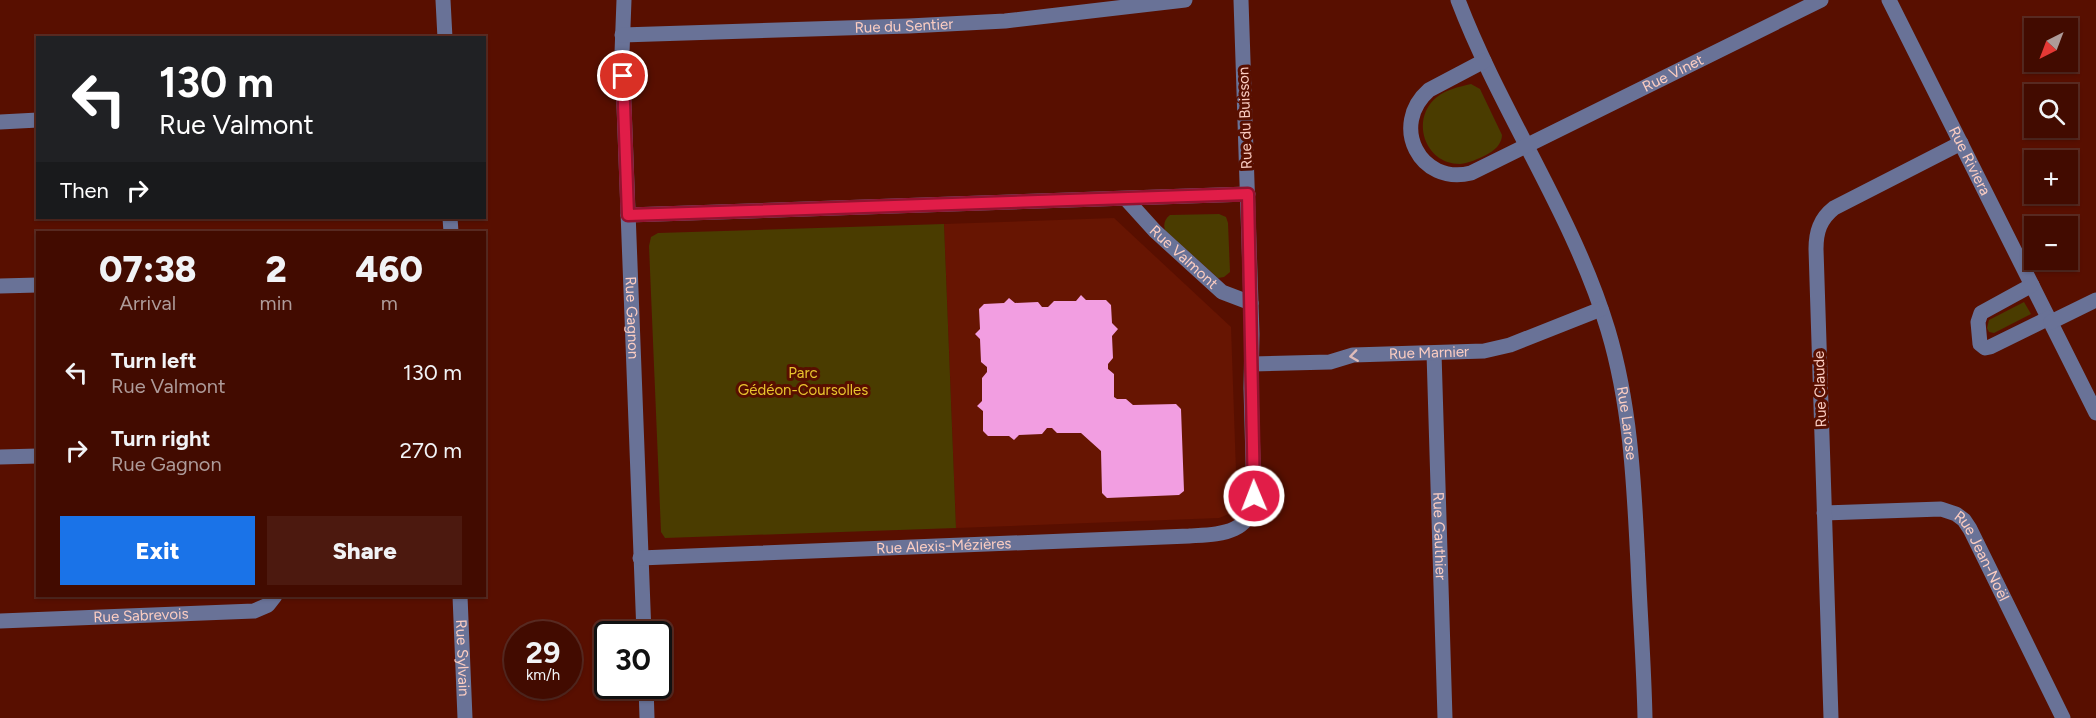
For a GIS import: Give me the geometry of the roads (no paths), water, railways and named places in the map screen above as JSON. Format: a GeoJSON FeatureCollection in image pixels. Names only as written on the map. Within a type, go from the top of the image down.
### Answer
{"type":"FeatureCollection","features":[{"type":"Feature","properties":{"kind":"street"},"geometry":{"type":"LineString","coordinates":[[443,0],[445,36]]}},
{"type":"Feature","properties":{"kind":"street","name":"Rue Gagnon"},"geometry":{"type":"LineString","coordinates":[[624,0],[622,35],[643,621]]}},
{"type":"Feature","properties":{"kind":"street","name":"Rue du Sentier"},"geometry":{"type":"LineString","coordinates":[[622,35],[1005,21],[1185,0]]}},
{"type":"Feature","properties":{"kind":"street","name":"Rue du Buisson"},"geometry":{"type":"LineString","coordinates":[[1241,0],[1251,303],[1254,496],[1253,508],[1244,522]]}},
{"type":"Feature","properties":{"kind":"street","name":"Rue Larose"},"geometry":{"type":"LineString","coordinates":[[1458,0],[1484,61],[1581,258],[1601,309],[1617,362],[1630,439],[1645,718]]}},
{"type":"Feature","properties":{"kind":"street","name":"Rue Vinet"},"geometry":{"type":"LineString","coordinates":[[1526,146],[1821,0]]}},
{"type":"Feature","properties":{"kind":"street","name":"Rue Riviera"},"geometry":{"type":"LineString","coordinates":[[1889,0],[2096,413]]}},
{"type":"Feature","properties":{"kind":"street"},"geometry":{"type":"LineString","coordinates":[[1484,61],[1440,82],[1421,97],[1411,117],[1411,134],[1414,144],[1427,164],[1452,176],[1471,173],[1526,146]]}},
{"type":"Feature","properties":{"kind":"street"},"geometry":{"type":"LineString","coordinates":[[0,122],[36,120]]}},
{"type":"Feature","properties":{"kind":"street","name":"Rue Claude"},"geometry":{"type":"LineString","coordinates":[[1831,718],[1816,249],[1819,227],[1829,212],[1840,205],[1961,143]]}},
{"type":"Feature","properties":{"kind":"street"},"geometry":{"type":"LineString","coordinates":[[628,215],[1248,194]]}},
{"type":"Feature","properties":{"kind":"street","name":"Rue Valmont"},"geometry":{"type":"LineString","coordinates":[[1126,199],[1155,231],[1222,292],[1251,303]]}},
{"type":"Feature","properties":{"kind":"street"},"geometry":{"type":"LineString","coordinates":[[0,286],[36,285]]}},
{"type":"Feature","properties":{"kind":"street"},"geometry":{"type":"LineString","coordinates":[[2032,285],[1981,313],[1978,319],[1980,344],[1988,348],[2096,300]]}},
{"type":"Feature","properties":{"kind":"street","name":"Rue Marnier"},"geometry":{"type":"LineString","coordinates":[[1252,364],[1330,362],[1353,355],[1484,351],[1501,348],[1601,309]]}},
{"type":"Feature","properties":{"kind":"street","name":"Rue Gauthier"},"geometry":{"type":"LineString","coordinates":[[1434,353],[1445,718]]}},
{"type":"Feature","properties":{"kind":"street"},"geometry":{"type":"LineString","coordinates":[[0,457],[36,456]]}},
{"type":"Feature","properties":{"kind":"street","name":"Rue Jean-Noël"},"geometry":{"type":"LineString","coordinates":[[1824,513],[1941,509],[1960,517],[1970,529],[2063,718]]}},
{"type":"Feature","properties":{"kind":"street","name":"Rue Alexis-Mézières"},"geometry":{"type":"LineString","coordinates":[[640,558],[1189,536],[1225,533],[1236,529],[1244,522]]}},
{"type":"Feature","properties":{"kind":"street","name":"Rue Sabrevois"},"geometry":{"type":"LineString","coordinates":[[0,621],[254,611],[268,605],[274,597]]}},
{"type":"Feature","properties":{"kind":"street","name":"Rue Sylvain"},"geometry":{"type":"LineString","coordinates":[[460,597],[465,718]]}},
{"type":"Feature","properties":{"kind":"street"},"geometry":{"type":"LineString","coordinates":[[646,699],[647,718]]}},
{"type":"Feature","properties":{"kind":"park label","name":"Parc Gédéon-Coursolles"},"geometry":{"type":"Point","coordinates":[803,382]}}]}
